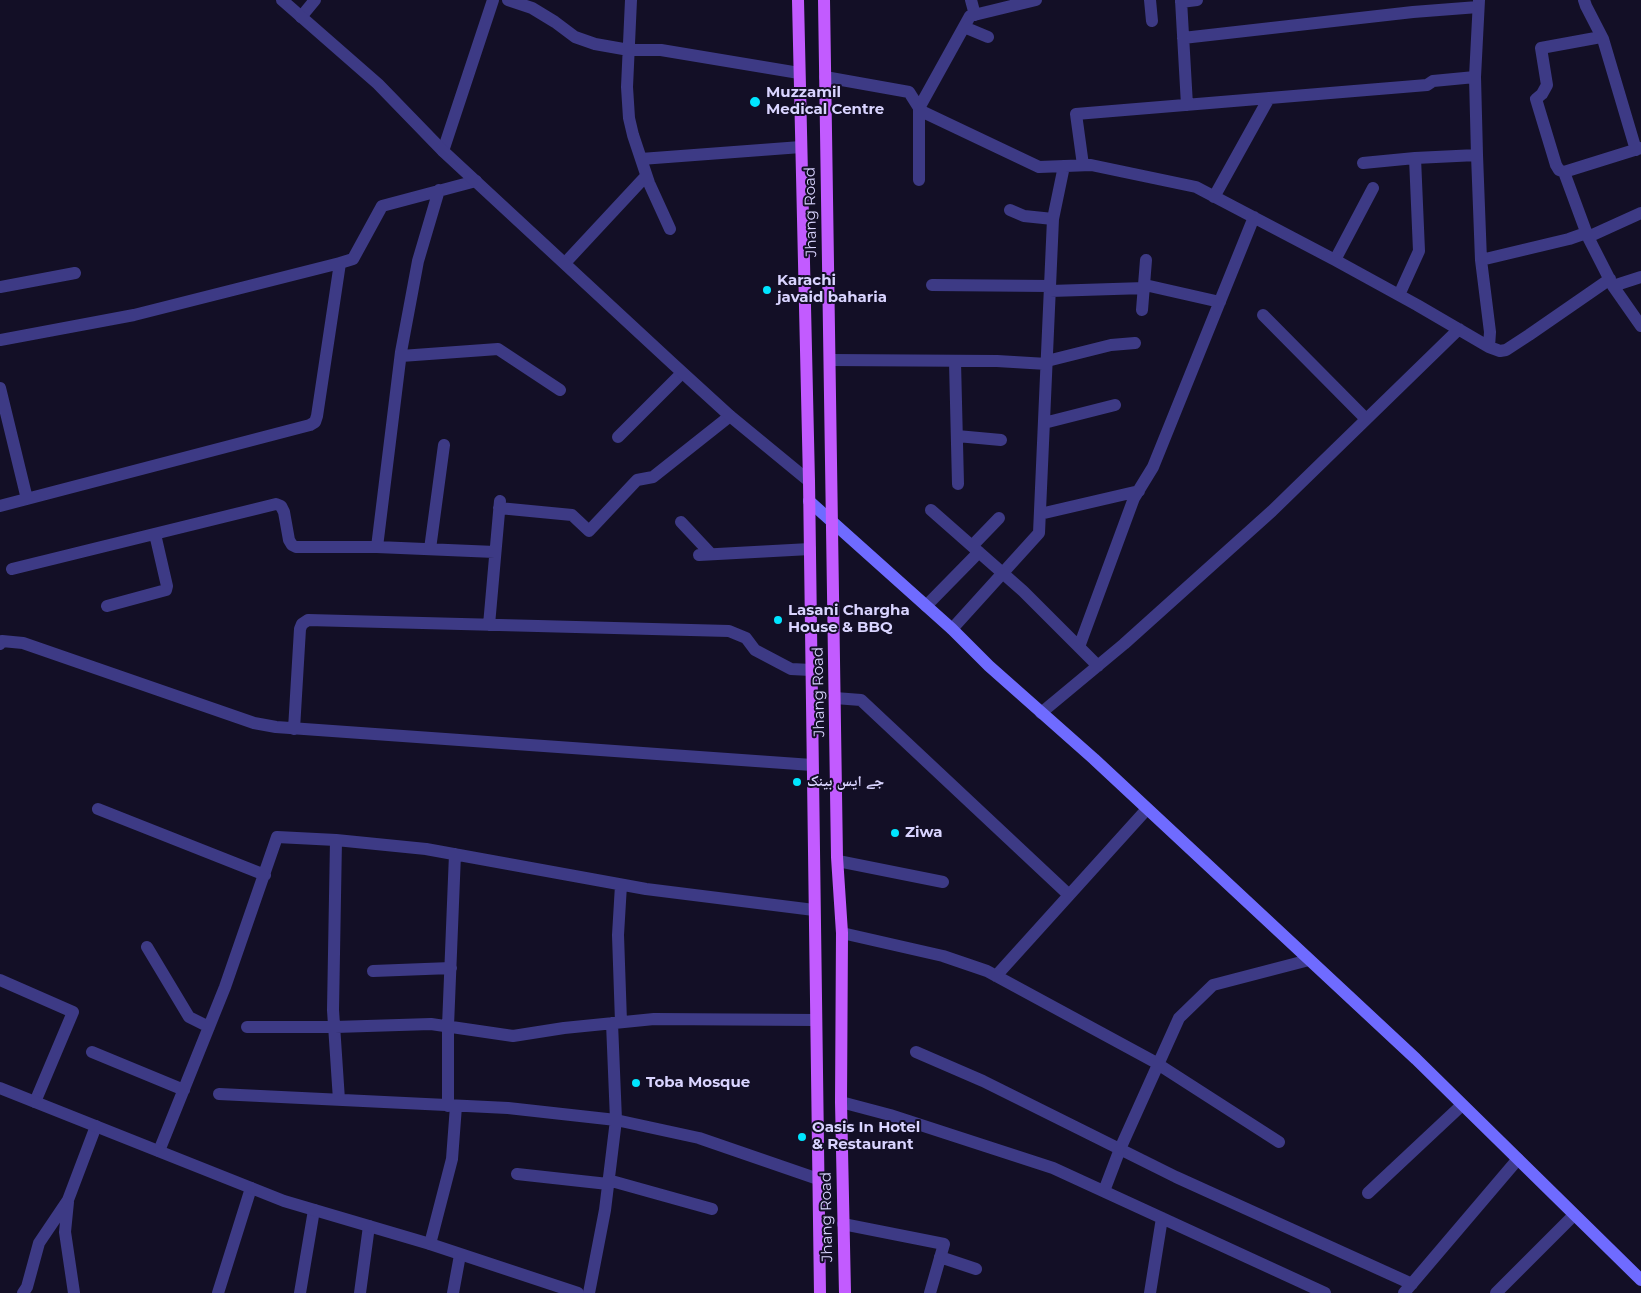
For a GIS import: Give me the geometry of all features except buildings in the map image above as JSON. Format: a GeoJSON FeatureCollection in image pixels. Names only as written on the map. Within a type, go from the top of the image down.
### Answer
{"type":"FeatureCollection","features":[{"type":"Feature","properties":{"kind":"main road","name":"Jhang Road"},"geometry":{"type":"LineString","coordinates":[[798,0],[809,481],[820,1293]]}},
{"type":"Feature","properties":{"kind":"main road","name":"Jhang Road"},"geometry":{"type":"LineString","coordinates":[[824,0],[838,861],[842,933],[841,1102],[845,1293]]}},
{"type":"Feature","properties":{"kind":"main road"},"geometry":{"type":"LineString","coordinates":[[809,501],[952,629],[988,666],[1147,809],[1309,960],[1462,1105],[1641,1280]]}},
{"type":"Feature","properties":{"kind":"street"},"geometry":{"type":"LineString","coordinates":[[282,0],[378,84],[443,151],[682,373],[730,416],[809,481]]}},
{"type":"Feature","properties":{"kind":"street"},"geometry":{"type":"LineString","coordinates":[[301,17],[315,0]]}},
{"type":"Feature","properties":{"kind":"street"},"geometry":{"type":"LineString","coordinates":[[443,151],[493,0]]}},
{"type":"Feature","properties":{"kind":"street"},"geometry":{"type":"LineString","coordinates":[[508,0],[532,8],[575,36],[595,44],[629,50],[661,50],[799,73]]}},
{"type":"Feature","properties":{"kind":"street"},"geometry":{"type":"LineString","coordinates":[[631,0],[627,87],[629,118],[646,176],[670,229]]}},
{"type":"Feature","properties":{"kind":"street"},"geometry":{"type":"LineString","coordinates":[[971,0],[975,15]]}},
{"type":"Feature","properties":{"kind":"street"},"geometry":{"type":"LineString","coordinates":[[920,180],[919,108],[970,16],[1036,0]]}},
{"type":"Feature","properties":{"kind":"street"},"geometry":{"type":"LineString","coordinates":[[1150,0],[1152,21]]}},
{"type":"Feature","properties":{"kind":"street"},"geometry":{"type":"LineString","coordinates":[[1187,105],[1181,1],[1197,0]]}},
{"type":"Feature","properties":{"kind":"street"},"geometry":{"type":"LineString","coordinates":[[1584,0],[1601,37],[1639,149],[1564,172],[1559,170],[1556,165],[1536,99],[1542,94],[1547,84],[1541,48],[1601,37]]}},
{"type":"Feature","properties":{"kind":"street"},"geometry":{"type":"LineString","coordinates":[[1183,38],[1412,6],[1479,3],[1475,78],[1477,155],[1482,260],[1490,332],[1489,347]]}},
{"type":"Feature","properties":{"kind":"street"},"geometry":{"type":"LineString","coordinates":[[964,27],[988,37]]}},
{"type":"Feature","properties":{"kind":"street"},"geometry":{"type":"LineString","coordinates":[[826,78],[909,92],[921,111],[1039,167],[1092,165],[1196,187],[1335,260],[1489,347],[1500,351],[1506,350],[1611,283],[1641,277]]}},
{"type":"Feature","properties":{"kind":"street"},"geometry":{"type":"LineString","coordinates":[[1083,165],[1076,114],[1427,85],[1433,81],[1475,78]]}},
{"type":"Feature","properties":{"kind":"street"},"geometry":{"type":"LineString","coordinates":[[1214,196],[1269,98]]}},
{"type":"Feature","properties":{"kind":"street"},"geometry":{"type":"LineString","coordinates":[[641,159],[801,147]]}},
{"type":"Feature","properties":{"kind":"street"},"geometry":{"type":"LineString","coordinates":[[1363,163],[1477,155]]}},
{"type":"Feature","properties":{"kind":"street"},"geometry":{"type":"LineString","coordinates":[[1399,295],[1419,251],[1415,158]]}},
{"type":"Feature","properties":{"kind":"street"},"geometry":{"type":"LineString","coordinates":[[952,629],[1039,533],[1053,219],[1064,166]]}},
{"type":"Feature","properties":{"kind":"street"},"geometry":{"type":"LineString","coordinates":[[1564,172],[1587,235],[1611,283],[1641,326]]}},
{"type":"Feature","properties":{"kind":"street"},"geometry":{"type":"LineString","coordinates":[[565,263],[646,176]]}},
{"type":"Feature","properties":{"kind":"street"},"geometry":{"type":"LineString","coordinates":[[0,340],[134,315],[353,259],[382,206],[476,181]]}},
{"type":"Feature","properties":{"kind":"street"},"geometry":{"type":"LineString","coordinates":[[1335,260],[1372,188]]}},
{"type":"Feature","properties":{"kind":"street"},"geometry":{"type":"LineString","coordinates":[[377,547],[401,356],[418,261],[438,190]]}},
{"type":"Feature","properties":{"kind":"street"},"geometry":{"type":"LineString","coordinates":[[1010,210],[1024,216],[1053,219]]}},
{"type":"Feature","properties":{"kind":"street"},"geometry":{"type":"LineString","coordinates":[[1482,260],[1587,235],[1641,213]]}},
{"type":"Feature","properties":{"kind":"street"},"geometry":{"type":"LineString","coordinates":[[1079,647],[1134,498],[1153,467],[1254,217]]}},
{"type":"Feature","properties":{"kind":"street"},"geometry":{"type":"LineString","coordinates":[[1142,310],[1146,260]]}},
{"type":"Feature","properties":{"kind":"street"},"geometry":{"type":"LineString","coordinates":[[0,506],[310,425],[315,422],[340,263]]}},
{"type":"Feature","properties":{"kind":"street"},"geometry":{"type":"LineString","coordinates":[[0,287],[75,273]]}},
{"type":"Feature","properties":{"kind":"street"},"geometry":{"type":"LineString","coordinates":[[932,285],[1050,289],[1145,287],[1220,302]]}},
{"type":"Feature","properties":{"kind":"street"},"geometry":{"type":"LineString","coordinates":[[1264,314],[1366,419]]}},
{"type":"Feature","properties":{"kind":"street"},"geometry":{"type":"LineString","coordinates":[[1041,713],[1124,644],[1272,511],[1459,329]]}},
{"type":"Feature","properties":{"kind":"street"},"geometry":{"type":"LineString","coordinates":[[830,360],[955,362],[997,360],[1047,362],[1110,345],[1135,343]]}},
{"type":"Feature","properties":{"kind":"street"},"geometry":{"type":"LineString","coordinates":[[401,356],[498,349],[560,390]]}},
{"type":"Feature","properties":{"kind":"street"},"geometry":{"type":"LineString","coordinates":[[955,362],[958,484]]}},
{"type":"Feature","properties":{"kind":"street"},"geometry":{"type":"LineString","coordinates":[[618,437],[682,373]]}},
{"type":"Feature","properties":{"kind":"street"},"geometry":{"type":"LineString","coordinates":[[0,388],[27,499]]}},
{"type":"Feature","properties":{"kind":"street"},"geometry":{"type":"LineString","coordinates":[[1044,423],[1116,405]]}},
{"type":"Feature","properties":{"kind":"street"},"geometry":{"type":"LineString","coordinates":[[489,625],[499,505],[572,515],[589,532],[637,480],[653,477],[730,416]]}},
{"type":"Feature","properties":{"kind":"street"},"geometry":{"type":"LineString","coordinates":[[957,436],[1001,440]]}},
{"type":"Feature","properties":{"kind":"street"},"geometry":{"type":"LineString","coordinates":[[430,549],[444,445]]}},
{"type":"Feature","properties":{"kind":"street"},"geometry":{"type":"LineString","coordinates":[[1040,514],[1139,491]]}},
{"type":"Feature","properties":{"kind":"street"},"geometry":{"type":"LineString","coordinates":[[12,569],[276,504],[281,506],[284,512],[292,545],[495,552]]}},
{"type":"Feature","properties":{"kind":"street"},"geometry":{"type":"LineString","coordinates":[[931,510],[1002,573],[1098,666]]}},
{"type":"Feature","properties":{"kind":"street"},"geometry":{"type":"LineString","coordinates":[[926,606],[999,518]]}},
{"type":"Feature","properties":{"kind":"street"},"geometry":{"type":"LineString","coordinates":[[681,522],[705,554],[810,549]]}},
{"type":"Feature","properties":{"kind":"street"},"geometry":{"type":"LineString","coordinates":[[107,606],[166,590],[167,586],[155,534]]}},
{"type":"Feature","properties":{"kind":"street"},"geometry":{"type":"LineString","coordinates":[[294,729],[300,629],[302,624],[308,620],[730,630],[746,638],[756,650],[791,669],[811,670]]}},
{"type":"Feature","properties":{"kind":"street"},"geometry":{"type":"LineString","coordinates":[[0,644],[2,641],[23,643],[254,723],[276,728],[812,764]]}},
{"type":"Feature","properties":{"kind":"street"},"geometry":{"type":"LineString","coordinates":[[835,698],[861,700],[1069,895]]}},
{"type":"Feature","properties":{"kind":"street"},"geometry":{"type":"LineString","coordinates":[[98,809],[265,875]]}},
{"type":"Feature","properties":{"kind":"street"},"geometry":{"type":"LineString","coordinates":[[996,976],[1147,809]]}},
{"type":"Feature","properties":{"kind":"street"},"geometry":{"type":"LineString","coordinates":[[159,1151],[225,988],[277,837],[336,840],[426,849],[621,885],[814,910]]}},
{"type":"Feature","properties":{"kind":"street"},"geometry":{"type":"LineString","coordinates":[[336,840],[335,1027],[339,1100]]}},
{"type":"Feature","properties":{"kind":"street"},"geometry":{"type":"LineString","coordinates":[[430,1244],[452,1159],[452,1106],[448,1026],[455,854]]}},
{"type":"Feature","properties":{"kind":"street"},"geometry":{"type":"LineString","coordinates":[[838,861],[943,882]]}},
{"type":"Feature","properties":{"kind":"street"},"geometry":{"type":"LineString","coordinates":[[589,1293],[605,1210],[616,1120],[616,1023],[621,885]]}},
{"type":"Feature","properties":{"kind":"street"},"geometry":{"type":"LineString","coordinates":[[842,933],[943,956],[987,971],[1159,1065],[1280,1142]]}},
{"type":"Feature","properties":{"kind":"street"},"geometry":{"type":"LineString","coordinates":[[147,947],[189,1017],[209,1027]]}},
{"type":"Feature","properties":{"kind":"street"},"geometry":{"type":"LineString","coordinates":[[1104,1191],[1120,1149],[1179,1018],[1213,985],[1309,960]]}},
{"type":"Feature","properties":{"kind":"street"},"geometry":{"type":"LineString","coordinates":[[373,970],[451,968]]}},
{"type":"Feature","properties":{"kind":"street"},"geometry":{"type":"LineString","coordinates":[[0,980],[73,1012],[35,1102]]}},
{"type":"Feature","properties":{"kind":"street"},"geometry":{"type":"LineString","coordinates":[[247,1027],[431,1024],[513,1036],[564,1028],[654,1019],[815,1020]]}},
{"type":"Feature","properties":{"kind":"street"},"geometry":{"type":"LineString","coordinates":[[92,1052],[184,1090]]}},
{"type":"Feature","properties":{"kind":"street"},"geometry":{"type":"LineString","coordinates":[[916,1052],[983,1081],[1408,1288],[1518,1160]]}},
{"type":"Feature","properties":{"kind":"street"},"geometry":{"type":"LineString","coordinates":[[0,1088],[284,1201],[430,1244],[578,1293]]}},
{"type":"Feature","properties":{"kind":"street"},"geometry":{"type":"LineString","coordinates":[[219,1094],[508,1108],[616,1120],[699,1138],[818,1179]]}},
{"type":"Feature","properties":{"kind":"street"},"geometry":{"type":"LineString","coordinates":[[841,1102],[890,1115],[1053,1168],[1325,1293]]}},
{"type":"Feature","properties":{"kind":"street"},"geometry":{"type":"LineString","coordinates":[[1368,1193],[1462,1105]]}},
{"type":"Feature","properties":{"kind":"street"},"geometry":{"type":"LineString","coordinates":[[23,1293],[27,1288],[39,1243],[68,1200],[96,1126]]}},
{"type":"Feature","properties":{"kind":"street"},"geometry":{"type":"LineString","coordinates":[[518,1174],[608,1182],[712,1209]]}},
{"type":"Feature","properties":{"kind":"street"},"geometry":{"type":"LineString","coordinates":[[218,1293],[251,1188]]}},
{"type":"Feature","properties":{"kind":"street"},"geometry":{"type":"LineString","coordinates":[[68,1200],[65,1232],[74,1293]]}},
{"type":"Feature","properties":{"kind":"street"},"geometry":{"type":"LineString","coordinates":[[300,1293],[314,1210]]}},
{"type":"Feature","properties":{"kind":"street"},"geometry":{"type":"LineString","coordinates":[[1496,1293],[1574,1215]]}},
{"type":"Feature","properties":{"kind":"street"},"geometry":{"type":"LineString","coordinates":[[1150,1293],[1162,1218]]}},
{"type":"Feature","properties":{"kind":"street"},"geometry":{"type":"LineString","coordinates":[[843,1224],[944,1244],[930,1293]]}},
{"type":"Feature","properties":{"kind":"street"},"geometry":{"type":"LineString","coordinates":[[360,1293],[369,1226]]}},
{"type":"Feature","properties":{"kind":"street"},"geometry":{"type":"LineString","coordinates":[[452,1293],[460,1254]]}},
{"type":"Feature","properties":{"kind":"street"},"geometry":{"type":"LineString","coordinates":[[940,1258],[976,1269]]}},
{"type":"Feature","properties":{"kind":"place","name":"Muzzamil Medical Centre"},"geometry":{"type":"Point","coordinates":[755,102]}},
{"type":"Feature","properties":{"kind":"place","name":"Karachi javaid baharia"},"geometry":{"type":"Point","coordinates":[767,290]}},
{"type":"Feature","properties":{"kind":"place","name":"Lasani Chargha House & BBQ"},"geometry":{"type":"Point","coordinates":[778,620]}},
{"type":"Feature","properties":{"kind":"place","name":"جے ایس بینک"},"geometry":{"type":"Point","coordinates":[797,782]}},
{"type":"Feature","properties":{"kind":"place","name":"Ziwa"},"geometry":{"type":"Point","coordinates":[895,833]}},
{"type":"Feature","properties":{"kind":"place","name":"Toba Mosque"},"geometry":{"type":"Point","coordinates":[636,1083]}},
{"type":"Feature","properties":{"kind":"place","name":"Oasis In Hotel & Restaurant"},"geometry":{"type":"Point","coordinates":[802,1137]}}]}
